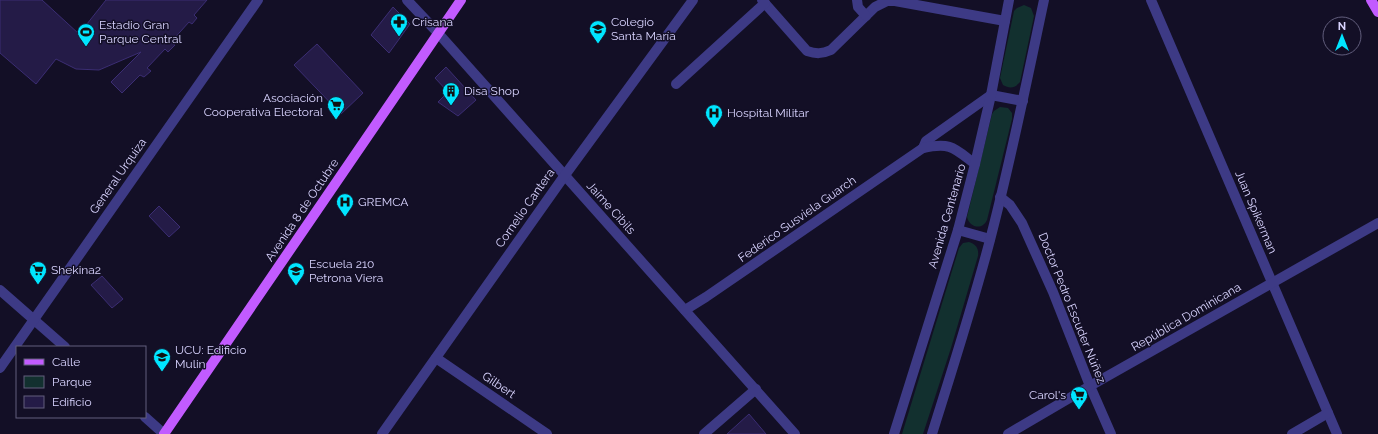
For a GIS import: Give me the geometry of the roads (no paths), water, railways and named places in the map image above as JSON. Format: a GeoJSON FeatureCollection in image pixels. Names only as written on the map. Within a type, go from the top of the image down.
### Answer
{"type":"FeatureCollection","features":[{"type":"Feature","properties":{"kind":"main road","name":"Avenida 8 de Octubre"},"geometry":{"type":"LineString","coordinates":[[164,434],[461,0]]}},
{"type":"Feature","properties":{"kind":"main road"},"geometry":{"type":"LineString","coordinates":[[1371,0],[1378,12]]}},
{"type":"Feature","properties":{"kind":"street","name":"General Urquiza"},"geometry":{"type":"LineString","coordinates":[[0,368],[258,0]]}},
{"type":"Feature","properties":{"kind":"street","name":"Jaime Cibils"},"geometry":{"type":"LineString","coordinates":[[407,0],[795,434]]}},
{"type":"Feature","properties":{"kind":"street","name":"Cornelio Cantera"},"geometry":{"type":"LineString","coordinates":[[382,434],[565,175],[693,0]]}},
{"type":"Feature","properties":{"kind":"street"},"geometry":{"type":"LineString","coordinates":[[857,0],[858,7],[866,16]]}},
{"type":"Feature","properties":{"kind":"street","name":"Avenida Centenario"},"geometry":{"type":"LineString","coordinates":[[894,434],[958,230],[991,95],[1009,0]]}},
{"type":"Feature","properties":{"kind":"street"},"geometry":{"type":"LineString","coordinates":[[932,434],[990,240],[1023,101],[1044,0]]}},
{"type":"Feature","properties":{"kind":"street","name":"Juan Spikerman"},"geometry":{"type":"LineString","coordinates":[[1151,0],[1337,434]]}},
{"type":"Feature","properties":{"kind":"street"},"geometry":{"type":"LineString","coordinates":[[676,84],[763,2],[807,51],[816,54],[831,50],[866,16],[880,4],[887,1],[895,1],[1005,21]]}},
{"type":"Feature","properties":{"kind":"street"},"geometry":{"type":"LineString","coordinates":[[991,95],[1023,101]]}},
{"type":"Feature","properties":{"kind":"street","name":"Federico Susviela Guarch"},"geometry":{"type":"LineString","coordinates":[[923,148],[926,141],[991,95]]}},
{"type":"Feature","properties":{"kind":"street","name":"Federico Susviela Guarch"},"geometry":{"type":"LineString","coordinates":[[685,310],[923,148],[942,145],[954,147],[975,164]]}},
{"type":"Feature","properties":{"kind":"street","name":"Doctor Pedro Escuder Núñez"},"geometry":{"type":"LineString","coordinates":[[1000,197],[1010,205],[1022,222],[1111,434]]}},
{"type":"Feature","properties":{"kind":"street","name":"República Dominicana"},"geometry":{"type":"LineString","coordinates":[[1008,434],[1378,223]]}},
{"type":"Feature","properties":{"kind":"street"},"geometry":{"type":"LineString","coordinates":[[958,230],[990,240]]}},
{"type":"Feature","properties":{"kind":"street"},"geometry":{"type":"LineString","coordinates":[[0,290],[64,346]]}},
{"type":"Feature","properties":{"kind":"street","name":"Gilbert"},"geometry":{"type":"LineString","coordinates":[[436,358],[547,434]]}},
{"type":"Feature","properties":{"kind":"street"},"geometry":{"type":"LineString","coordinates":[[704,434],[756,389]]}},
{"type":"Feature","properties":{"kind":"street"},"geometry":{"type":"LineString","coordinates":[[1292,434],[1328,413]]}},
{"type":"Feature","properties":{"kind":"street"},"geometry":{"type":"LineString","coordinates":[[146,418],[164,434]]}},
{"type":"Feature","properties":{"kind":"place","name":"Crisana"},"geometry":{"type":"Point","coordinates":[399,37]}},
{"type":"Feature","properties":{"kind":"place","name":"Colegio Santa María"},"geometry":{"type":"Point","coordinates":[598,44]}},
{"type":"Feature","properties":{"kind":"place","name":"Estadio Gran Parque Central"},"geometry":{"type":"Point","coordinates":[86,47]}},
{"type":"Feature","properties":{"kind":"place","name":"Disa Shop"},"geometry":{"type":"Point","coordinates":[451,106]}},
{"type":"Feature","properties":{"kind":"place","name":"Asociación Cooperativa Electoral"},"geometry":{"type":"Point","coordinates":[336,120]}},
{"type":"Feature","properties":{"kind":"place","name":"Hospital Militar"},"geometry":{"type":"Point","coordinates":[714,128]}},
{"type":"Feature","properties":{"kind":"place","name":"GREMCA"},"geometry":{"type":"Point","coordinates":[345,217]}},
{"type":"Feature","properties":{"kind":"place","name":"Shekina2"},"geometry":{"type":"Point","coordinates":[38,285]}},
{"type":"Feature","properties":{"kind":"place","name":"Escuela 210 Petrona Viera"},"geometry":{"type":"Point","coordinates":[296,286]}},
{"type":"Feature","properties":{"kind":"place","name":"UCU: Edificio Mulin"},"geometry":{"type":"Point","coordinates":[162,372]}},
{"type":"Feature","properties":{"kind":"place","name":"Carol's"},"geometry":{"type":"Point","coordinates":[1079,410]}}]}
